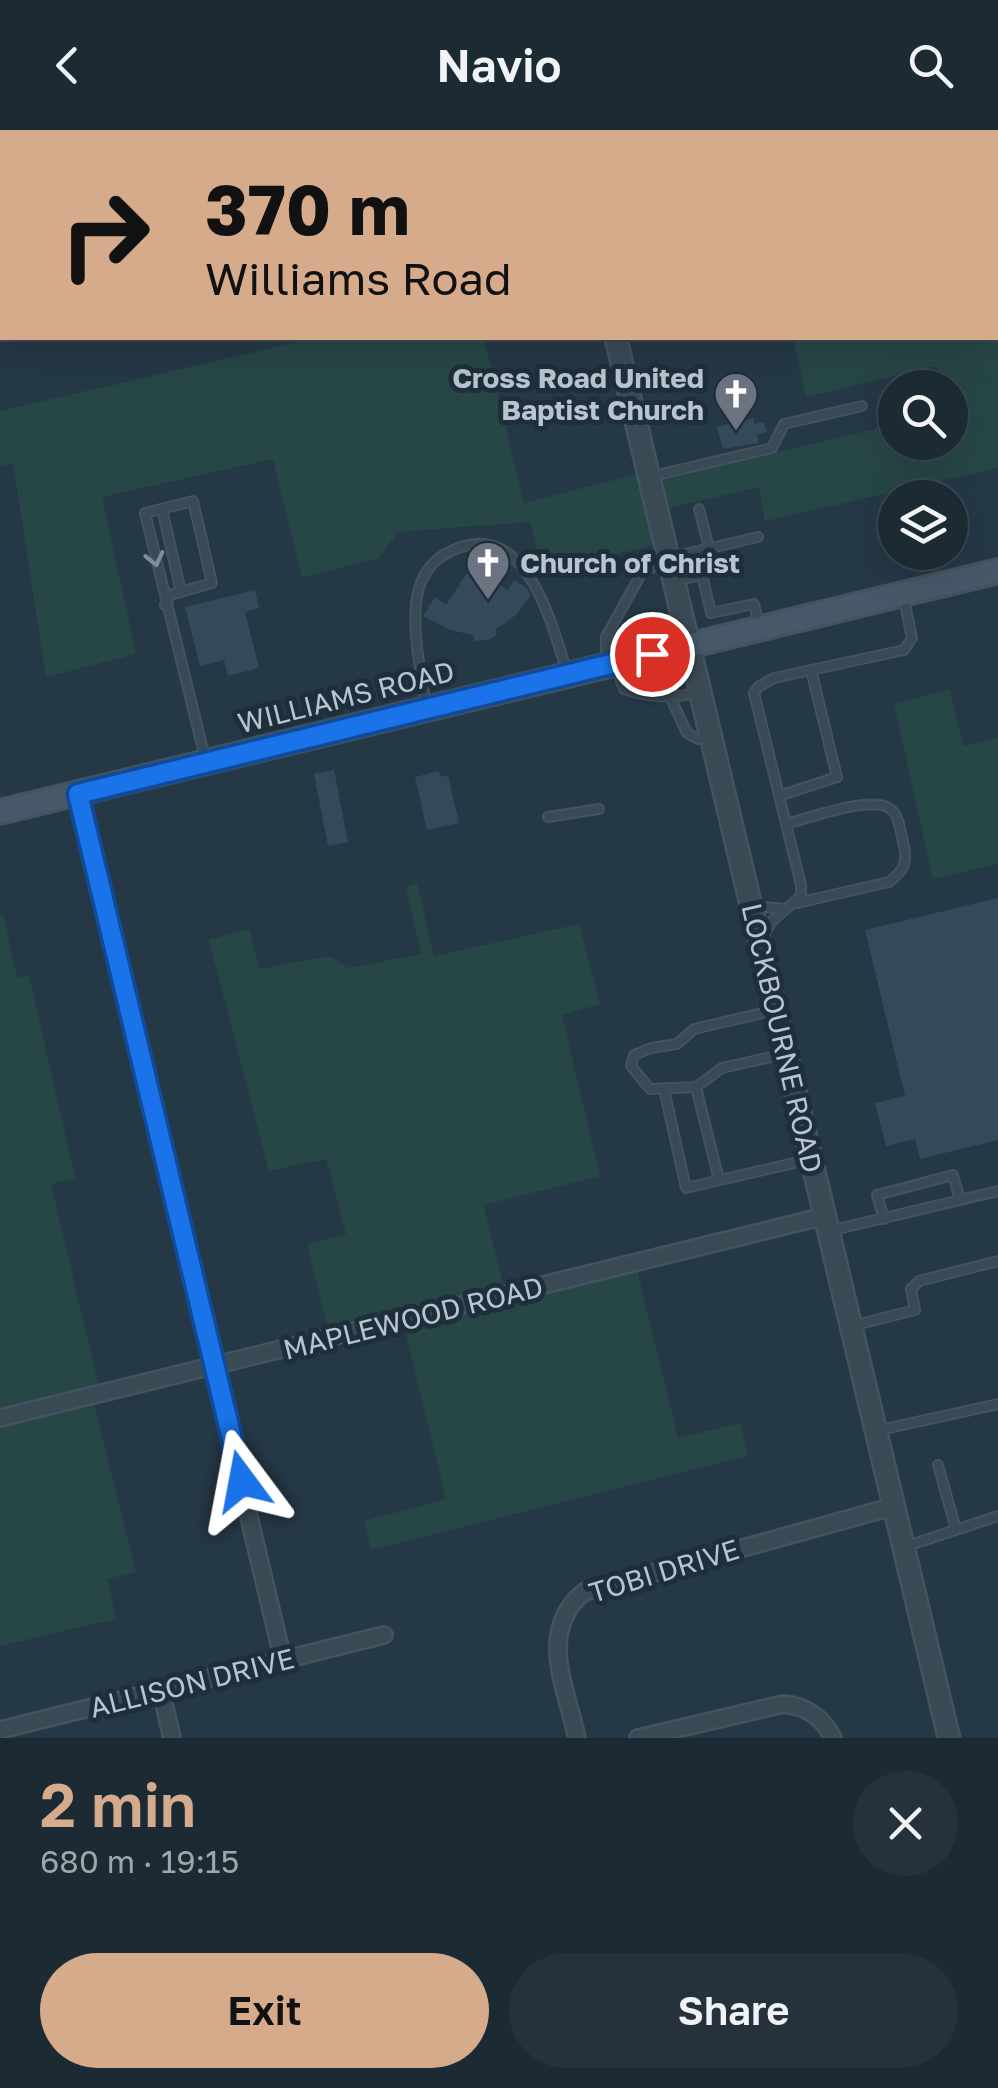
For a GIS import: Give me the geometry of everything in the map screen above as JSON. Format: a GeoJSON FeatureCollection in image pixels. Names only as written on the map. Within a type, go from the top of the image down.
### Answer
{"type":"FeatureCollection","features":[{"type":"Feature","properties":{"kind":"main road","name":"WILLIAMS ROAD"},"geometry":{"type":"LineString","coordinates":[[0,812],[998,571]]}},
{"type":"Feature","properties":{"kind":"street","name":"LOCKBOURNE ROAD"},"geometry":{"type":"LineString","coordinates":[[616,340],[776,1010],[795,1110],[812,1159],[949,1738]]}},
{"type":"Feature","properties":{"kind":"street"},"geometry":{"type":"LineString","coordinates":[[78,794],[283,1660]]}},
{"type":"Feature","properties":{"kind":"street","name":"MAPLEWOOD ROAD"},"geometry":{"type":"LineString","coordinates":[[0,1418],[827,1224]]}},
{"type":"Feature","properties":{"kind":"street","name":"TOBI DRIVE"},"geometry":{"type":"LineString","coordinates":[[577,1738],[557,1636],[564,1615],[584,1592],[894,1506]]}},
{"type":"Feature","properties":{"kind":"street","name":"ALLISON DRIVE"},"geometry":{"type":"LineString","coordinates":[[0,1730],[384,1635]]}},
{"type":"Feature","properties":{"kind":"street"},"geometry":{"type":"LineString","coordinates":[[161,1691],[172,1738]]}},
{"type":"Feature","properties":{"kind":"street"},"geometry":{"type":"LineString","coordinates":[[638,1738],[783,1704],[801,1707],[819,1718],[833,1738]]}},
{"type":"Feature","properties":{"kind":"lane"},"geometry":{"type":"LineString","coordinates":[[648,476],[772,448],[784,424],[862,406]]}},
{"type":"Feature","properties":{"kind":"lane"},"geometry":{"type":"LineString","coordinates":[[166,605],[170,596],[212,584],[193,501],[145,513],[166,605],[206,762]]}},
{"type":"Feature","properties":{"kind":"lane"},"geometry":{"type":"LineString","coordinates":[[162,509],[181,592]]}},
{"type":"Feature","properties":{"kind":"lane"},"geometry":{"type":"LineString","coordinates":[[699,509],[709,548]]}},
{"type":"Feature","properties":{"kind":"lane"},"geometry":{"type":"LineString","coordinates":[[700,692],[671,699],[624,689],[611,664],[606,637],[641,574],[668,558],[758,536]]}},
{"type":"Feature","properties":{"kind":"lane"},"geometry":{"type":"LineString","coordinates":[[427,709],[416,622],[420,585],[432,563],[479,542],[503,551],[537,588],[550,614],[568,675]]}},
{"type":"Feature","properties":{"kind":"lane"},"geometry":{"type":"LineString","coordinates":[[673,581],[702,575],[711,613],[754,604],[760,628]]}},
{"type":"Feature","properties":{"kind":"lane"},"geometry":{"type":"LineString","coordinates":[[796,903],[801,885],[754,693],[774,678],[909,646],[912,638],[902,594]]}},
{"type":"Feature","properties":{"kind":"lane"},"geometry":{"type":"LineString","coordinates":[[778,796],[838,777],[811,670]]}},
{"type":"Feature","properties":{"kind":"lane"},"geometry":{"type":"LineString","coordinates":[[671,699],[687,732],[698,739],[711,737]]}},
{"type":"Feature","properties":{"kind":"lane"},"geometry":{"type":"LineString","coordinates":[[759,941],[772,921],[796,903],[889,882],[901,873],[907,858],[896,816],[886,806],[863,804],[786,824]]}},
{"type":"Feature","properties":{"kind":"lane"},"geometry":{"type":"LineString","coordinates":[[548,816],[599,810]]}},
{"type":"Feature","properties":{"kind":"lane"},"geometry":{"type":"LineString","coordinates":[[750,906],[786,909]]}},
{"type":"Feature","properties":{"kind":"lane"},"geometry":{"type":"LineString","coordinates":[[776,1010],[694,1030],[677,1044],[634,1055],[631,1066],[650,1089],[664,1090],[696,1087],[722,1068],[786,1054]]}},
{"type":"Feature","properties":{"kind":"lane"},"geometry":{"type":"LineString","coordinates":[[696,1087],[719,1180]]}},
{"type":"Feature","properties":{"kind":"lane"},"geometry":{"type":"LineString","coordinates":[[664,1090],[686,1188],[812,1159]]}},
{"type":"Feature","properties":{"kind":"lane"},"geometry":{"type":"LineString","coordinates":[[884,1219],[877,1195],[952,1175],[960,1200]]}},
{"type":"Feature","properties":{"kind":"lane"},"geometry":{"type":"LineString","coordinates":[[827,1224],[884,1219],[998,1191]]}},
{"type":"Feature","properties":{"kind":"lane"},"geometry":{"type":"LineString","coordinates":[[852,1326],[914,1310],[911,1288],[919,1281],[998,1262]]}},
{"type":"Feature","properties":{"kind":"lane"},"geometry":{"type":"LineString","coordinates":[[877,1430],[998,1404]]}},
{"type":"Feature","properties":{"kind":"lane"},"geometry":{"type":"LineString","coordinates":[[938,1464],[956,1530]]}},
{"type":"Feature","properties":{"kind":"lane"},"geometry":{"type":"LineString","coordinates":[[904,1547],[998,1516]]}},
{"type":"Feature","properties":{"kind":"green space"},"geometry":{"type":"Polygon","coordinates":[[[307,340],[484,340],[524,503],[641,473],[656,545],[542,571],[530,522],[398,532],[379,558],[302,578],[273,459],[102,497],[136,654],[46,677],[13,463],[0,466],[0,411],[307,340]]]}},
{"type":"Feature","properties":{"kind":"green space"},"geometry":{"type":"Polygon","coordinates":[[[793,340],[998,340],[998,468],[945,480],[878,480],[878,495],[765,521],[759,487],[665,509],[659,481],[878,428],[878,460],[968,460],[968,370],[938,370],[937,366],[878,370],[878,380],[806,397],[793,340]]]}},
{"type":"Feature","properties":{"kind":"green space"},"geometry":{"type":"Polygon","coordinates":[[[949,689],[964,746],[998,738],[998,864],[933,879],[894,704],[949,689]]]}},
{"type":"Feature","properties":{"kind":"green space"},"geometry":{"type":"Polygon","coordinates":[[[417,883],[434,956],[579,924],[600,1004],[562,1015],[600,1176],[483,1205],[504,1289],[329,1333],[307,1244],[346,1234],[326,1159],[269,1171],[209,940],[249,929],[260,969],[330,956],[348,968],[421,954],[406,887],[417,883]]]}},
{"type":"Feature","properties":{"kind":"green space"},"geometry":{"type":"Polygon","coordinates":[[[0,915],[17,978],[29,975],[75,1178],[51,1184],[99,1387],[0,1411],[0,915]]]}},
{"type":"Feature","properties":{"kind":"green space"},"geometry":{"type":"Polygon","coordinates":[[[637,1269],[678,1438],[740,1423],[748,1456],[371,1550],[364,1521],[446,1499],[404,1326],[637,1269]]]}},
{"type":"Feature","properties":{"kind":"green space"},"geometry":{"type":"Polygon","coordinates":[[[93,1401],[136,1572],[107,1579],[116,1619],[0,1646],[0,1424],[93,1401]]]}},
{"type":"Feature","properties":{"kind":"building"},"geometry":{"type":"Polygon","coordinates":[[[753,418],[754,424],[764,422],[767,432],[757,434],[759,443],[723,449],[717,427],[753,418]]]}},
{"type":"Feature","properties":{"kind":"building","name":"Church of Christ"},"geometry":{"type":"Polygon","coordinates":[[[471,567],[508,590],[514,580],[531,595],[516,615],[495,630],[497,635],[488,640],[475,641],[473,635],[450,630],[423,616],[435,597],[446,605],[471,567]]]}},
{"type":"Feature","properties":{"kind":"building"},"geometry":{"type":"Polygon","coordinates":[[[255,590],[259,608],[245,612],[259,668],[228,676],[224,660],[200,666],[185,607],[255,590]]]}},
{"type":"Feature","properties":{"kind":"building"},"geometry":{"type":"Polygon","coordinates":[[[334,770],[348,842],[328,846],[314,774],[334,770]]]}},
{"type":"Feature","properties":{"kind":"building"},"geometry":{"type":"Polygon","coordinates":[[[439,771],[440,777],[448,775],[459,823],[427,830],[415,777],[439,771]]]}},
{"type":"Feature","properties":{"kind":"building"},"geometry":{"type":"Polygon","coordinates":[[[998,898],[998,1140],[920,1159],[915,1139],[886,1146],[875,1103],[905,1096],[865,930],[998,898]]]}},
{"type":"Feature","properties":{"kind":"place","name":"Cross Road United Baptist Church"},"geometry":{"type":"Point","coordinates":[736,432]}},
{"type":"Feature","properties":{"kind":"place","name":"Church of Christ"},"geometry":{"type":"Point","coordinates":[488,601]}},
{"type":"Feature","properties":{"kind":"route"},"geometry":{"type":"LineString","coordinates":[[242,1481],[78,794],[652,654]]}}]}
